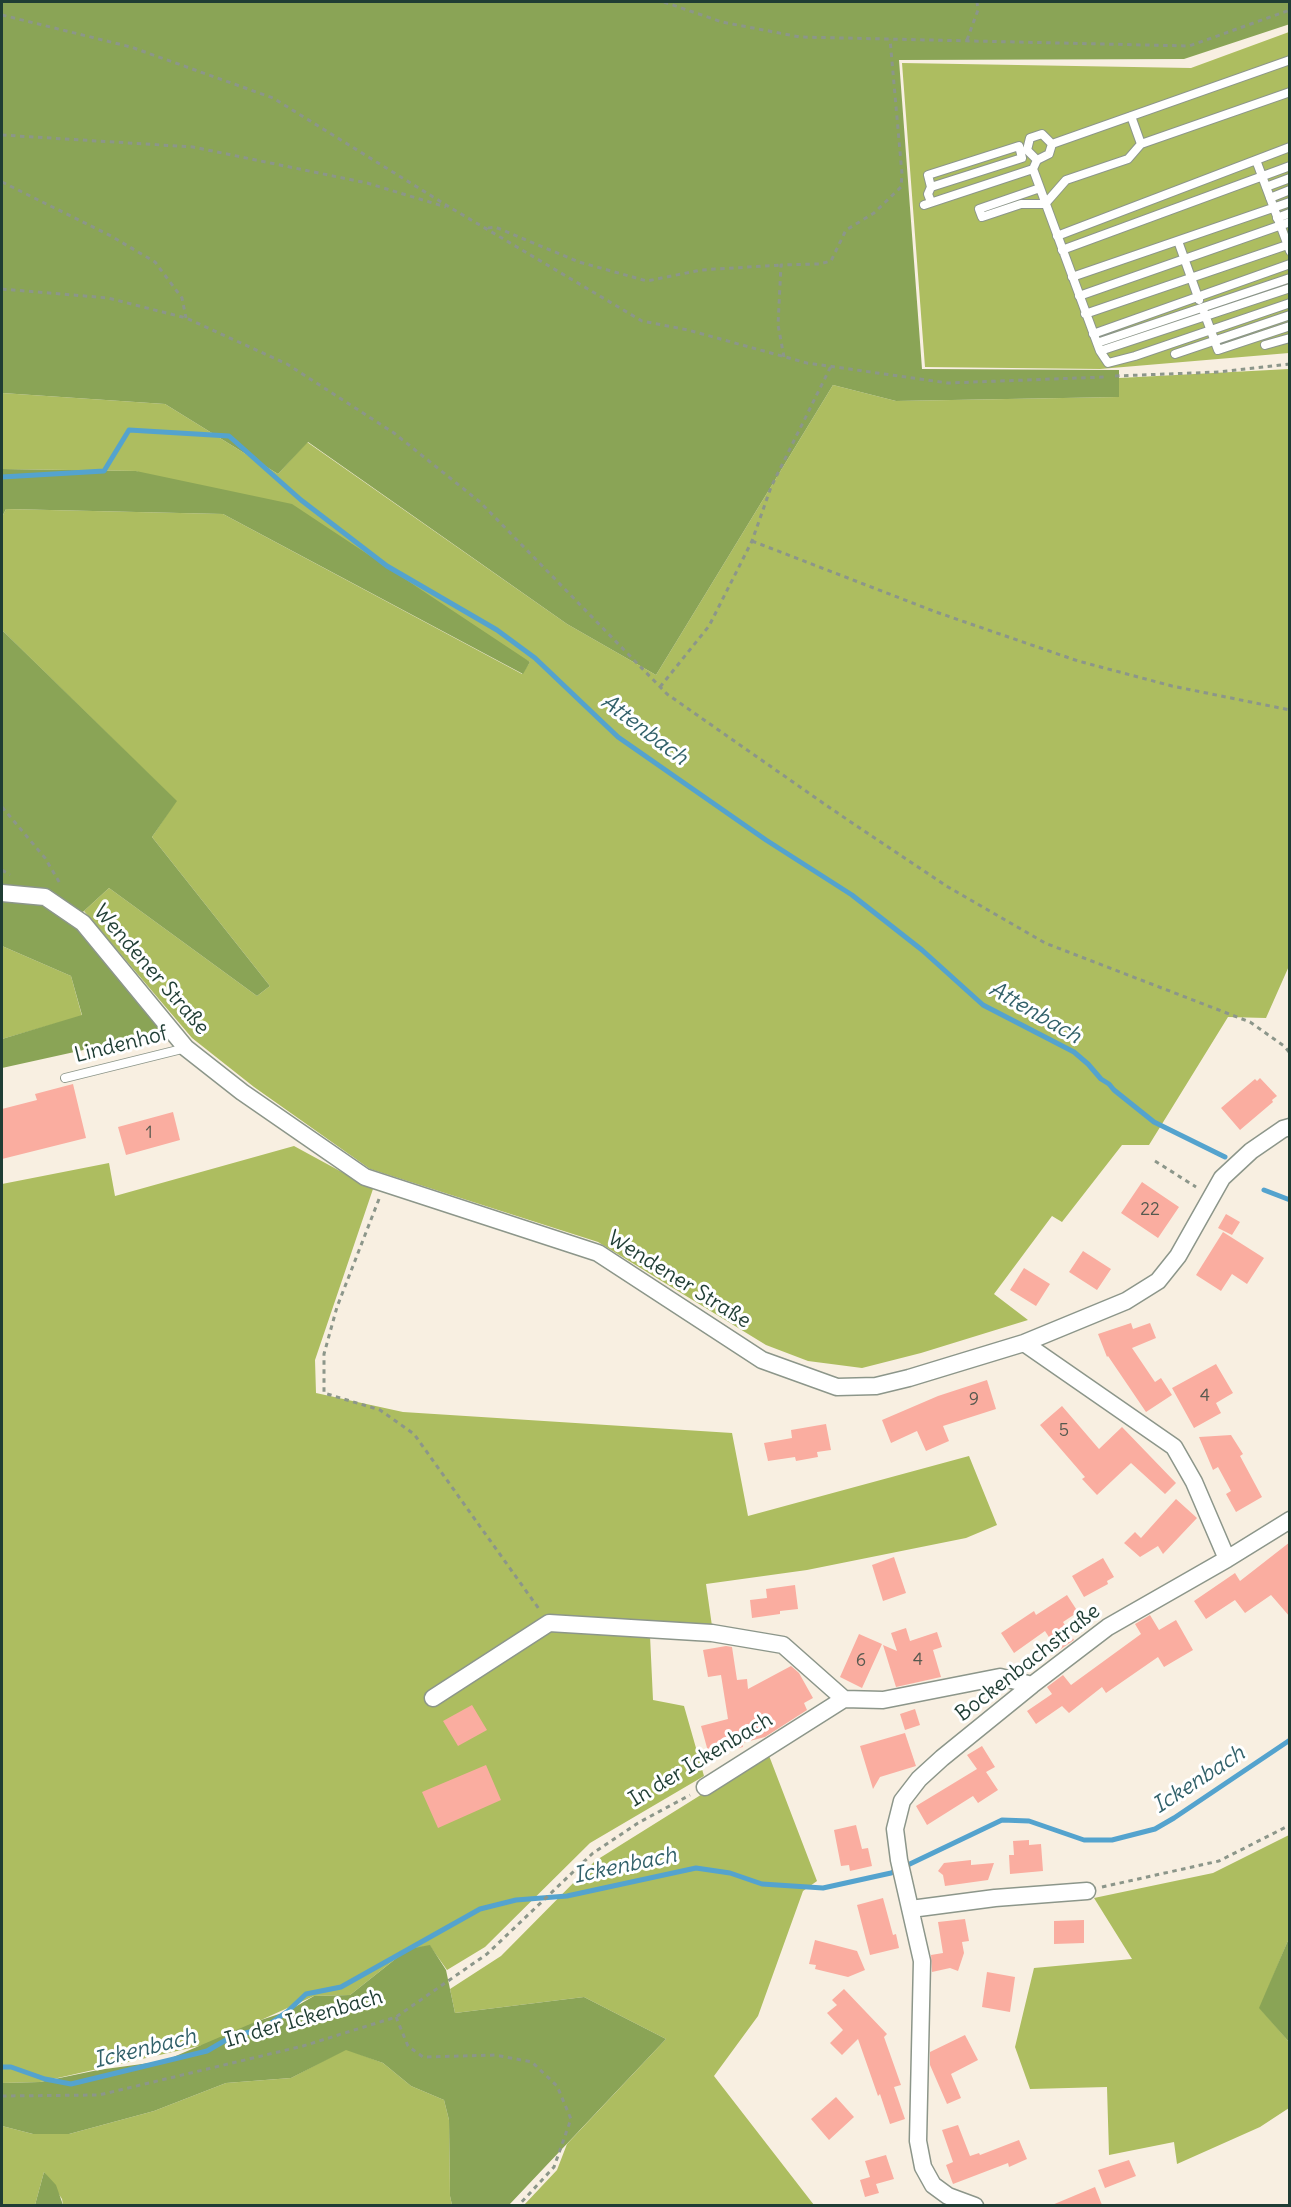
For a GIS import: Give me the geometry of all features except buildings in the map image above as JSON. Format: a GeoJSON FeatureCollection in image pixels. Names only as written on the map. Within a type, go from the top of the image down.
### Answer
{"type":"FeatureCollection","features":[{"type":"Feature","properties":{"kind":"street","name":"Wendener Straße"},"geometry":{"type":"LineString","coordinates":[[2,893],[45,897],[83,923],[186,1048],[242,1092],[366,1177],[598,1253],[762,1360],[837,1387],[876,1386],[1024,1343]]}},
{"type":"Feature","properties":{"kind":"street"},"geometry":{"type":"LineString","coordinates":[[1024,1343],[1126,1301],[1158,1281],[1178,1256],[1222,1178],[1251,1151],[1283,1129],[1290,1128]]}},
{"type":"Feature","properties":{"kind":"street"},"geometry":{"type":"LineString","coordinates":[[1024,1343],[1174,1447],[1194,1482],[1227,1559]]}},
{"type":"Feature","properties":{"kind":"street","name":"Bockenbachstraße"},"geometry":{"type":"LineString","coordinates":[[975,2205],[948,2196],[933,2185],[923,2167],[918,2140],[922,1961],[895,1830],[902,1801],[919,1779],[935,1765],[1032,1685],[1108,1627],[1290,1520]]}},
{"type":"Feature","properties":{"kind":"street"},"geometry":{"type":"LineString","coordinates":[[433,1698],[549,1623],[712,1634],[783,1645],[844,1699],[883,1700],[1000,1677],[1032,1685]]}},
{"type":"Feature","properties":{"kind":"street","name":"In der Ickenbach"},"geometry":{"type":"LineString","coordinates":[[705,1787],[844,1699]]}},
{"type":"Feature","properties":{"kind":"street"},"geometry":{"type":"LineString","coordinates":[[910,1910],[995,1898],[1087,1891]]}},
{"type":"Feature","properties":{"kind":"lane"},"geometry":{"type":"LineString","coordinates":[[1052,144],[1290,60]]}},
{"type":"Feature","properties":{"kind":"lane"},"geometry":{"type":"LineString","coordinates":[[1040,188],[979,209],[982,217],[1020,204],[1045,204],[1066,180],[1128,159],[1141,144],[1290,92]]}},
{"type":"Feature","properties":{"kind":"lane"},"geometry":{"type":"LineString","coordinates":[[1131,116],[1141,144]]}},
{"type":"Feature","properties":{"kind":"lane"},"geometry":{"type":"LineString","coordinates":[[1033,169],[927,204],[931,187],[1022,158],[1030,138],[1042,135],[1052,144]]}},
{"type":"Feature","properties":{"kind":"lane"},"geometry":{"type":"LineString","coordinates":[[1052,144],[1049,154],[1037,160],[1033,169],[1096,343],[1108,363],[1135,356],[1290,303]]}},
{"type":"Feature","properties":{"kind":"lane"},"geometry":{"type":"LineString","coordinates":[[1057,236],[1290,147]]}},
{"type":"Feature","properties":{"kind":"lane"},"geometry":{"type":"LineString","coordinates":[[1024,151],[1037,160]]}},
{"type":"Feature","properties":{"kind":"lane"},"geometry":{"type":"LineString","coordinates":[[1085,314],[1289,247],[1256,160]]}},
{"type":"Feature","properties":{"kind":"lane"},"geometry":{"type":"LineString","coordinates":[[1062,250],[1290,166]]}},
{"type":"Feature","properties":{"kind":"lane"},"geometry":{"type":"LineString","coordinates":[[1266,187],[1290,178]]}},
{"type":"Feature","properties":{"kind":"lane"},"geometry":{"type":"LineString","coordinates":[[1270,198],[1290,190]]}},
{"type":"Feature","properties":{"kind":"lane"},"geometry":{"type":"LineString","coordinates":[[1072,277],[1290,202]]}},
{"type":"Feature","properties":{"kind":"lane"},"geometry":{"type":"LineString","coordinates":[[1079,296],[1279,222],[1290,213]]}},
{"type":"Feature","properties":{"kind":"lane"},"geometry":{"type":"LineString","coordinates":[[1279,222],[1290,222]]}},
{"type":"Feature","properties":{"kind":"lane"},"geometry":{"type":"LineString","coordinates":[[1178,241],[1218,350],[1290,326]]}},
{"type":"Feature","properties":{"kind":"lane"},"geometry":{"type":"LineString","coordinates":[[1096,343],[1198,297],[1290,264]]}},
{"type":"Feature","properties":{"kind":"lane"},"geometry":{"type":"LineString","coordinates":[[1204,311],[1290,278]]}},
{"type":"Feature","properties":{"kind":"lane"},"geometry":{"type":"LineString","coordinates":[[1096,343],[1290,288]]}},
{"type":"Feature","properties":{"kind":"lane"},"geometry":{"type":"LineString","coordinates":[[1175,354],[1290,315]]}},
{"type":"Feature","properties":{"kind":"lane"},"geometry":{"type":"LineString","coordinates":[[1265,345],[1290,338]]}},
{"type":"Feature","properties":{"kind":"lane","name":"Lindenhof"},"geometry":{"type":"LineString","coordinates":[[65,1078],[186,1048]]}},
{"type":"Feature","properties":{"kind":"path"},"geometry":{"type":"LineString","coordinates":[[664,2],[722,22],[800,37],[1189,46],[1290,10]]}},
{"type":"Feature","properties":{"kind":"path"},"geometry":{"type":"LineString","coordinates":[[967,41],[978,10],[976,2]]}},
{"type":"Feature","properties":{"kind":"path"},"geometry":{"type":"LineString","coordinates":[[2,15],[131,47],[273,99],[642,321],[688,330],[784,357],[948,383],[1219,372],[1290,364]]}},
{"type":"Feature","properties":{"kind":"path"},"geometry":{"type":"LineString","coordinates":[[486,228],[495,227],[579,262],[647,281],[701,270],[819,264],[831,261],[846,230],[874,213],[901,187],[902,174],[890,39]]}},
{"type":"Feature","properties":{"kind":"path"},"geometry":{"type":"LineString","coordinates":[[2,135],[193,147],[367,183],[451,208]]}},
{"type":"Feature","properties":{"kind":"path"},"geometry":{"type":"LineString","coordinates":[[2,182],[111,236],[154,262],[182,298],[186,318]]}},
{"type":"Feature","properties":{"kind":"path"},"geometry":{"type":"LineString","coordinates":[[781,265],[778,325],[784,357]]}},
{"type":"Feature","properties":{"kind":"path"},"geometry":{"type":"LineString","coordinates":[[2,289],[108,298],[186,318],[287,364],[394,433],[480,502],[667,694],[823,803],[948,887],[1045,943],[1250,1022],[1284,1046],[1290,1053]]}},
{"type":"Feature","properties":{"kind":"path"},"geometry":{"type":"LineString","coordinates":[[660,687],[709,626],[752,541],[771,487],[831,366]]}},
{"type":"Feature","properties":{"kind":"path"},"geometry":{"type":"LineString","coordinates":[[752,541],[936,612],[1078,661],[1172,686],[1290,710]]}},
{"type":"Feature","properties":{"kind":"path"},"geometry":{"type":"LineString","coordinates":[[2,807],[45,858],[61,886]]}},
{"type":"Feature","properties":{"kind":"path"},"geometry":{"type":"LineString","coordinates":[[1155,1161],[1212,1197]]}},
{"type":"Feature","properties":{"kind":"path"},"geometry":{"type":"LineString","coordinates":[[385,1183],[337,1307],[324,1354],[324,1393],[380,1410],[414,1434],[549,1623]]}},
{"type":"Feature","properties":{"kind":"path","name":"In der Ickenbach"},"geometry":{"type":"LineString","coordinates":[[2,2096],[99,2095],[303,2046],[396,2017],[487,1954],[593,1853],[638,1823],[705,1787]]}},
{"type":"Feature","properties":{"kind":"path"},"geometry":{"type":"LineString","coordinates":[[1087,1891],[1219,1861],[1290,1825]]}},
{"type":"Feature","properties":{"kind":"path"},"geometry":{"type":"LineString","coordinates":[[396,2017],[408,2046],[423,2056],[495,2055],[532,2062],[557,2086],[571,2119],[554,2167],[518,2205]]}},
{"type":"Feature","properties":{"kind":"green space"},"geometry":{"type":"Polygon","coordinates":[[[2,2],[1289,2],[1290,24],[1184,59],[899,60],[922,369],[1119,370],[1119,397],[896,401],[833,385],[656,675],[567,624],[308,442],[278,474],[165,404],[2,393],[2,2]]]}},
{"type":"Feature","properties":{"kind":"green space"},"geometry":{"type":"Polygon","coordinates":[[[1289,32],[1289,353],[1100,369],[925,367],[902,63],[1191,68],[1289,32]]]}},
{"type":"Feature","properties":{"kind":"green space"},"geometry":{"type":"Polygon","coordinates":[[[1289,369],[1289,966],[1266,1018],[1228,1017],[1149,1145],[1122,1145],[1062,1222],[1052,1216],[994,1294],[1028,1320],[921,1353],[862,1368],[808,1361],[766,1345],[598,1242],[370,1169],[254,1087],[192,1038],[84,911],[109,888],[257,996],[270,986],[152,837],[176,801],[2,630],[2,517],[6,509],[223,514],[522,674],[530,662],[136,471],[2,469],[2,393],[165,404],[278,474],[307,442],[567,624],[656,675],[833,385],[896,401],[1118,397],[1119,378],[1289,369]]]}},
{"type":"Feature","properties":{"kind":"green space"},"geometry":{"type":"Polygon","coordinates":[[[2,469],[136,471],[292,504],[530,662],[523,674],[223,514],[6,509],[2,517],[2,469]]]}},
{"type":"Feature","properties":{"kind":"green space"},"geometry":{"type":"Polygon","coordinates":[[[2,630],[177,801],[152,837],[270,986],[257,996],[109,888],[72,922],[165,1032],[2,1068],[2,1039],[82,1015],[71,976],[2,946],[2,630]]]}},
{"type":"Feature","properties":{"kind":"green space"},"geometry":{"type":"Polygon","coordinates":[[[2,946],[71,976],[82,1016],[2,1039],[2,946]]]}},
{"type":"Feature","properties":{"kind":"green space"},"geometry":{"type":"Polygon","coordinates":[[[294,1146],[373,1189],[315,1360],[316,1393],[403,1412],[732,1433],[748,1516],[969,1456],[997,1525],[966,1538],[807,1570],[706,1584],[712,1626],[650,1636],[653,1700],[684,1706],[704,1776],[590,1843],[485,1947],[447,1970],[430,1946],[408,1949],[350,1995],[314,1996],[208,2044],[40,2082],[2,2083],[2,1184],[109,1163],[115,1196],[294,1146]]]}},
{"type":"Feature","properties":{"kind":"green space"},"geometry":{"type":"Polygon","coordinates":[[[768,1753],[817,1881],[803,1891],[758,2016],[714,2076],[814,2205],[524,2205],[557,2170],[567,2144],[666,2039],[584,1997],[455,2013],[450,1989],[501,1956],[595,1861],[768,1753]]]}},
{"type":"Feature","properties":{"kind":"green space"},"geometry":{"type":"Polygon","coordinates":[[[1289,1835],[1289,1938],[1260,2008],[1289,2042],[1289,2108],[1260,2127],[1177,2164],[1174,2142],[1109,2155],[1107,2087],[1030,2089],[1015,2047],[1034,1968],[1132,1959],[1094,1898],[1213,1873],[1289,1835]]]}},
{"type":"Feature","properties":{"kind":"green space"},"geometry":{"type":"Polygon","coordinates":[[[1289,1938],[1290,2042],[1259,2008],[1289,1938]]]}},
{"type":"Feature","properties":{"kind":"green space"},"geometry":{"type":"Polygon","coordinates":[[[430,1945],[446,1970],[455,2013],[584,1997],[666,2039],[509,2205],[452,2205],[449,2120],[444,2100],[411,2086],[383,2063],[346,2050],[291,2078],[226,2083],[154,2111],[69,2134],[33,2134],[2,2126],[2,2083],[40,2082],[98,2070],[164,2061],[255,2022],[288,2011],[314,1996],[350,1995],[408,1949],[430,1945]]]}},
{"type":"Feature","properties":{"kind":"green space"},"geometry":{"type":"Polygon","coordinates":[[[346,2049],[383,2063],[411,2086],[444,2100],[449,2120],[452,2205],[63,2205],[62,2199],[44,2172],[35,2205],[2,2206],[2,2126],[33,2134],[69,2134],[154,2111],[226,2083],[291,2078],[346,2049]]]}},
{"type":"Feature","properties":{"kind":"green space"},"geometry":{"type":"Polygon","coordinates":[[[44,2172],[56,2185],[63,2205],[35,2205],[44,2172]]]}},
{"type":"Feature","properties":{"kind":"waterway","name":"Attenbach"},"geometry":{"type":"LineString","coordinates":[[2,477],[104,471],[129,430],[229,436],[301,500],[387,566],[497,630],[535,658],[618,737],[766,840],[852,895],[922,950],[983,1005],[1074,1052],[1101,1079],[1154,1122],[1225,1157]]}},
{"type":"Feature","properties":{"kind":"waterway","name":"Attenbach"},"geometry":{"type":"LineString","coordinates":[[1264,1190],[1290,1200]]}},
{"type":"Feature","properties":{"kind":"waterway","name":"Ickenbach"},"geometry":{"type":"LineString","coordinates":[[2,2067],[11,2067],[45,2079],[71,2084],[207,2051],[231,2037],[264,2028],[288,2011],[306,1994],[341,1987],[480,1909],[516,1900],[567,1896],[696,1868],[730,1873],[762,1884],[823,1888],[891,1873],[1002,1820],[1029,1821],[1084,1840],[1112,1840],[1155,1829],[1290,1740]]}}]}
